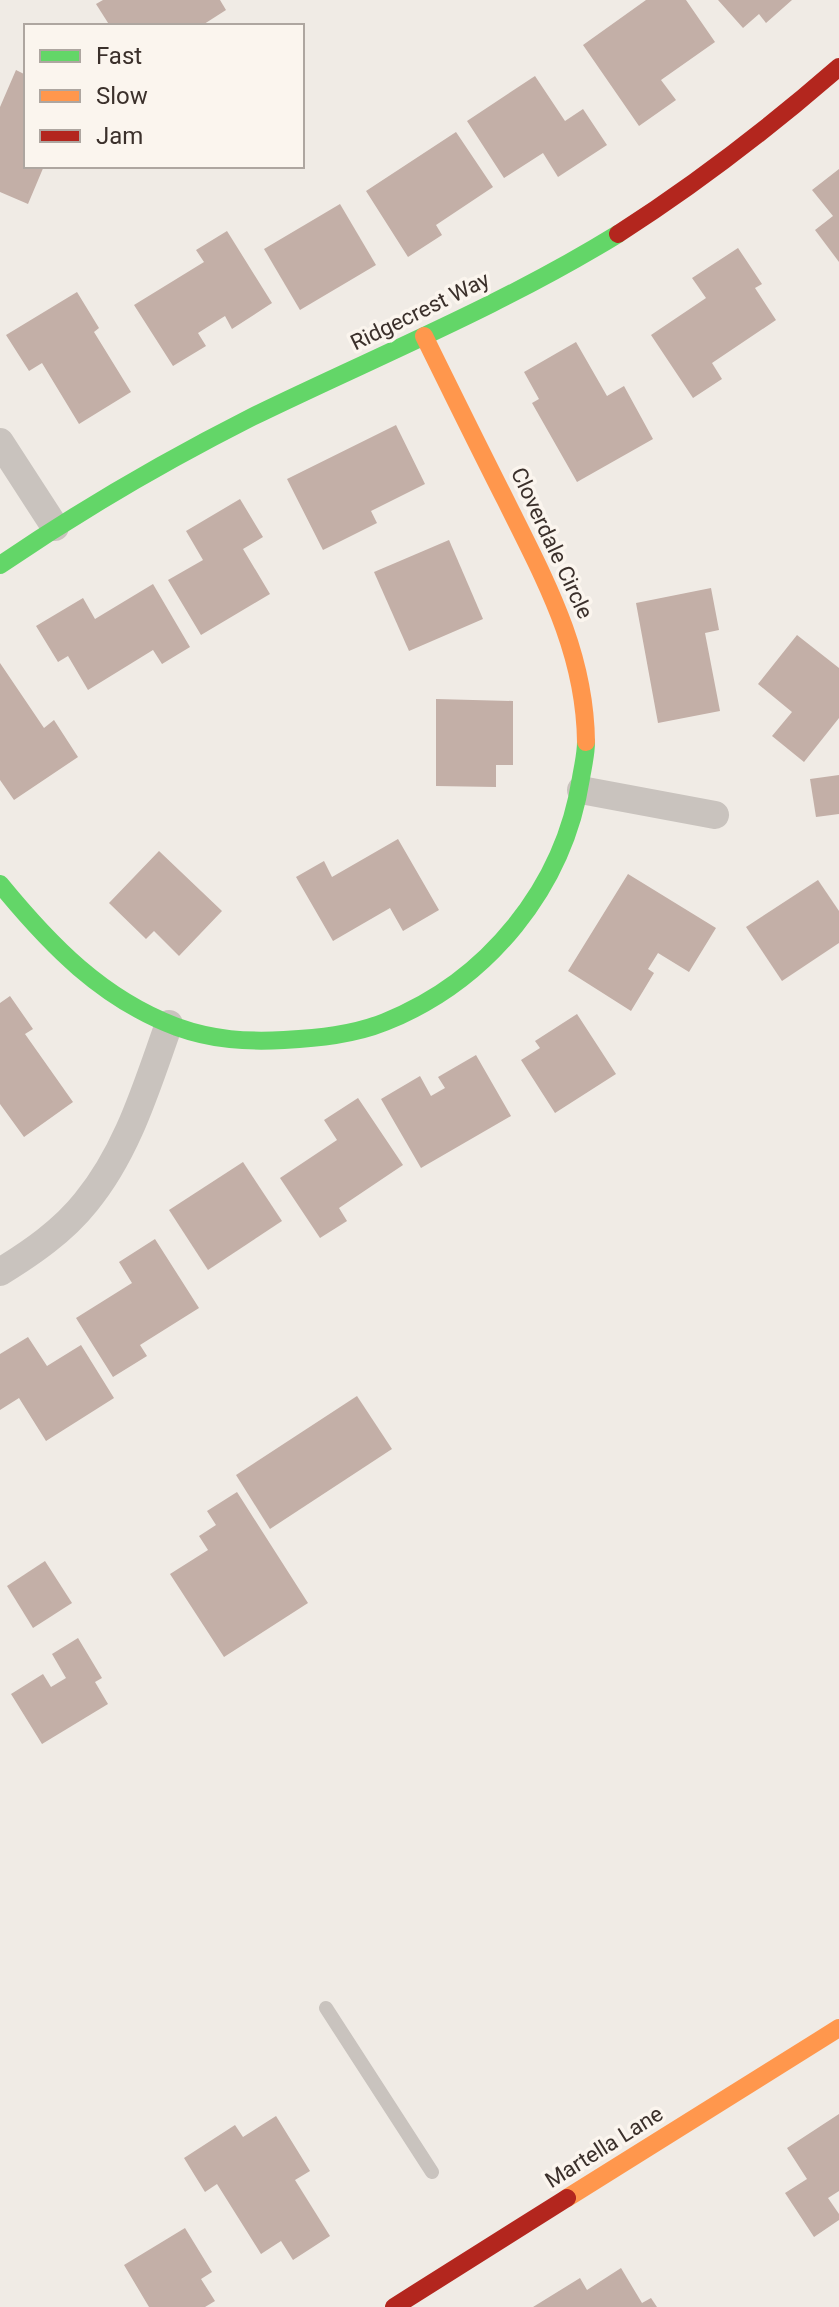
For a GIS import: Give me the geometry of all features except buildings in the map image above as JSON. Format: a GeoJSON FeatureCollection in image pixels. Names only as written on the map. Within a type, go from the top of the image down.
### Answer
{"type":"FeatureCollection","features":[{"type":"Feature","properties":{"kind":"street","name":"Ridgecrest Way"},"geometry":{"type":"LineString","coordinates":[[0,565],[112,491],[209,438],[538,280],[623,231],[712,171],[839,67]]}},
{"type":"Feature","properties":{"kind":"street","name":"Cloverdale Circle"},"geometry":{"type":"LineString","coordinates":[[0,884],[49,942],[87,979],[123,1002],[169,1024],[217,1039],[288,1043],[343,1036],[401,1017],[453,989],[496,952],[528,914],[551,875],[569,833],[581,790],[587,745],[584,697],[574,646],[555,600],[424,336]]}},
{"type":"Feature","properties":{"kind":"street"},"geometry":{"type":"LineString","coordinates":[[0,442],[55,527]]}},
{"type":"Feature","properties":{"kind":"street"},"geometry":{"type":"LineString","coordinates":[[581,790],[715,815]]}},
{"type":"Feature","properties":{"kind":"street"},"geometry":{"type":"LineString","coordinates":[[0,1272],[51,1238],[85,1204],[108,1172],[130,1129],[169,1024]]}},
{"type":"Feature","properties":{"kind":"street","name":"Martella Lane"},"geometry":{"type":"LineString","coordinates":[[394,2307],[839,2028]]}},
{"type":"Feature","properties":{"kind":"lane"},"geometry":{"type":"LineString","coordinates":[[326,2008],[432,2172]]}},
{"type":"Feature","properties":{"kind":"traffic: fast"},"geometry":{"type":"LineString","coordinates":[[0,565],[92,506],[187,451],[529,285],[618,234]]}},
{"type":"Feature","properties":{"kind":"traffic: fast"},"geometry":{"type":"LineString","coordinates":[[0,884],[58,949],[101,986],[177,1027],[217,1037],[257,1041],[310,1038],[360,1030],[422,1004],[457,982],[488,956],[515,926],[539,892],[558,856],[572,818],[586,742]]}},
{"type":"Feature","properties":{"kind":"traffic: slow"},"geometry":{"type":"LineString","coordinates":[[424,336],[535,559],[560,617],[579,677],[586,742]]}},
{"type":"Feature","properties":{"kind":"traffic: slow"},"geometry":{"type":"LineString","coordinates":[[567,2198],[839,2028]]}},
{"type":"Feature","properties":{"kind":"traffic: jam"},"geometry":{"type":"LineString","coordinates":[[618,234],[732,155],[839,67]]}},
{"type":"Feature","properties":{"kind":"traffic: jam"},"geometry":{"type":"LineString","coordinates":[[394,2307],[567,2198]]}}]}
